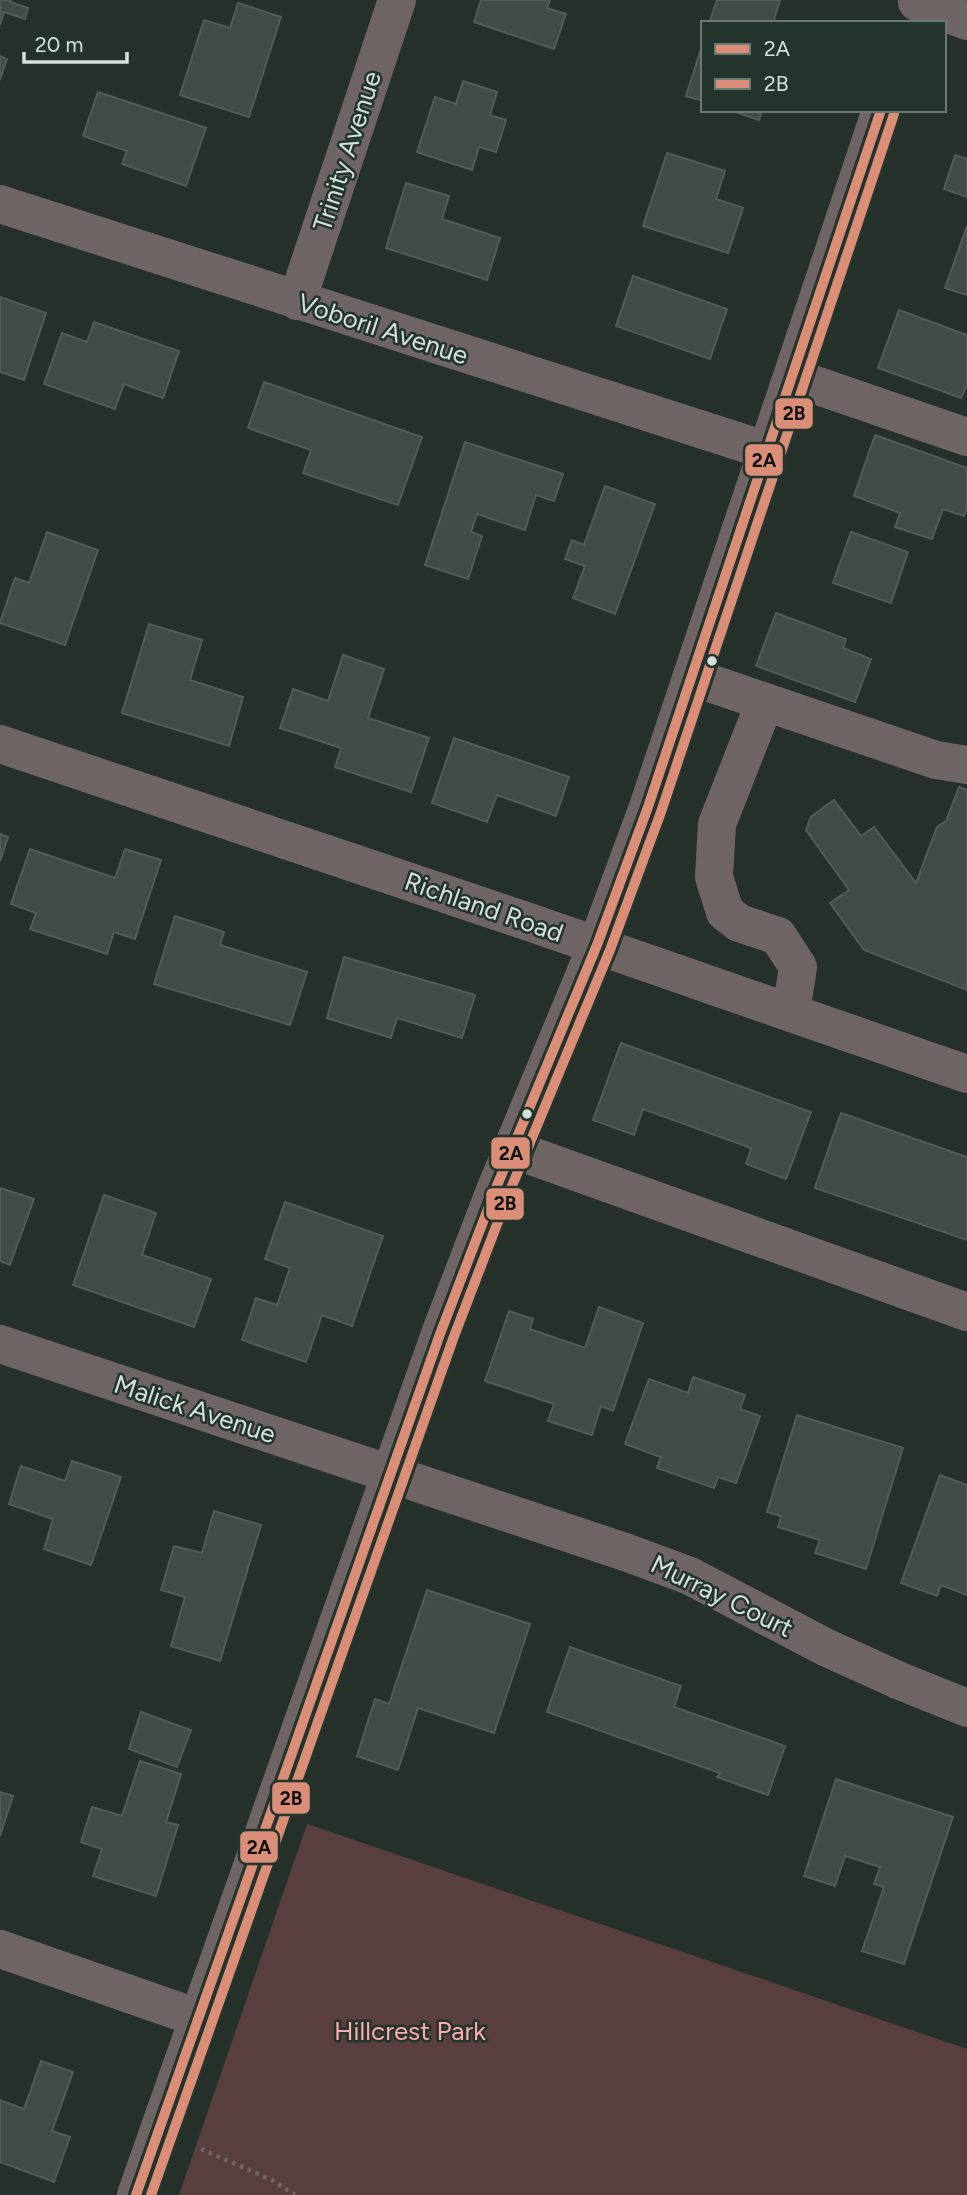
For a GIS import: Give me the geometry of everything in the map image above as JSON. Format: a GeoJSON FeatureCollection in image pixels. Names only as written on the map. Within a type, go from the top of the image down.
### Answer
{"type":"FeatureCollection","features":[{"type":"Feature","properties":{"kind":"street","name":"Trinity Avenue"},"geometry":{"type":"LineString","coordinates":[[298,302],[397,0]]}},
{"type":"Feature","properties":{"kind":"street"},"geometry":{"type":"LineString","coordinates":[[915,8],[967,21]]}},
{"type":"Feature","properties":{"kind":"street"},"geometry":{"type":"LineString","coordinates":[[136,2195],[440,1334],[512,1149],[597,945],[648,807],[880,112]]}},
{"type":"Feature","properties":{"kind":"street","name":"Voboril Avenue"},"geometry":{"type":"LineString","coordinates":[[0,204],[768,451]]}},
{"type":"Feature","properties":{"kind":"street"},"geometry":{"type":"LineString","coordinates":[[792,377],[967,437]]}},
{"type":"Feature","properties":{"kind":"street"},"geometry":{"type":"LineString","coordinates":[[692,677],[936,760],[967,765]]}},
{"type":"Feature","properties":{"kind":"street"},"geometry":{"type":"LineString","coordinates":[[765,702],[717,824],[714,877],[725,912],[739,923],[778,936],[798,967],[791,1013]]}},
{"type":"Feature","properties":{"kind":"street","name":"Richland Road"},"geometry":{"type":"LineString","coordinates":[[0,744],[597,945],[967,1074]]}},
{"type":"Feature","properties":{"kind":"street"},"geometry":{"type":"LineString","coordinates":[[512,1149],[967,1312]]}},
{"type":"Feature","properties":{"kind":"street","name":"Malick Avenue"},"geometry":{"type":"LineString","coordinates":[[0,1345],[390,1475]]}},
{"type":"Feature","properties":{"kind":"street","name":"Murray Court"},"geometry":{"type":"LineString","coordinates":[[390,1475],[690,1576],[825,1647],[967,1708]]}},
{"type":"Feature","properties":{"kind":"street"},"geometry":{"type":"LineString","coordinates":[[0,1950],[198,2018]]}},
{"type":"Feature","properties":{"kind":"path"},"geometry":{"type":"LineString","coordinates":[[201,2149],[272,2180],[295,2195]]}},
{"type":"Feature","properties":{"kind":"green space","name":"Hillcrest Park"},"geometry":{"type":"Polygon","coordinates":[[[307,1824],[967,2049],[967,2195],[179,2195],[307,1824]]]}},
{"type":"Feature","properties":{"kind":"building"},"geometry":{"type":"Polygon","coordinates":[[[0,0],[11,0],[10,2],[28,8],[25,19],[4,12],[0,25],[0,0]]]}},
{"type":"Feature","properties":{"kind":"building"},"geometry":{"type":"Polygon","coordinates":[[[481,0],[550,0],[547,8],[566,14],[554,49],[474,22],[481,0]]]}},
{"type":"Feature","properties":{"kind":"building"},"geometry":{"type":"Polygon","coordinates":[[[717,0],[780,0],[774,21],[710,21],[717,0]]]}},
{"type":"Feature","properties":{"kind":"building"},"geometry":{"type":"Polygon","coordinates":[[[238,3],[281,17],[249,117],[180,95],[204,20],[230,28],[238,3]]]}},
{"type":"Feature","properties":{"kind":"building"},"geometry":{"type":"Polygon","coordinates":[[[701,49],[701,100],[686,96],[701,49]]]}},
{"type":"Feature","properties":{"kind":"building"},"geometry":{"type":"Polygon","coordinates":[[[0,56],[7,59],[0,80],[0,56]]]}},
{"type":"Feature","properties":{"kind":"building"},"geometry":{"type":"Polygon","coordinates":[[[463,81],[497,92],[490,115],[506,120],[496,152],[479,147],[472,170],[417,152],[435,97],[456,104],[463,81]]]}},
{"type":"Feature","properties":{"kind":"building"},"geometry":{"type":"Polygon","coordinates":[[[98,92],[206,128],[186,186],[122,164],[127,151],[83,136],[98,92]]]}},
{"type":"Feature","properties":{"kind":"building"},"geometry":{"type":"Polygon","coordinates":[[[736,112],[761,112],[759,120],[736,112]]]}},
{"type":"Feature","properties":{"kind":"building"},"geometry":{"type":"Polygon","coordinates":[[[667,153],[725,171],[716,199],[743,208],[728,253],[643,226],[667,153]]]}},
{"type":"Feature","properties":{"kind":"building"},"geometry":{"type":"Polygon","coordinates":[[[955,155],[967,159],[967,197],[944,189],[955,155]]]}},
{"type":"Feature","properties":{"kind":"building"},"geometry":{"type":"Polygon","coordinates":[[[406,183],[449,196],[442,219],[500,238],[487,280],[386,248],[406,183]]]}},
{"type":"Feature","properties":{"kind":"building"},"geometry":{"type":"Polygon","coordinates":[[[967,226],[967,295],[945,288],[967,226]]]}},
{"type":"Feature","properties":{"kind":"building"},"geometry":{"type":"Polygon","coordinates":[[[633,276],[727,309],[710,359],[616,326],[633,276]]]}},
{"type":"Feature","properties":{"kind":"building"},"geometry":{"type":"Polygon","coordinates":[[[0,297],[46,313],[24,380],[0,372],[0,297]]]}},
{"type":"Feature","properties":{"kind":"building"},"geometry":{"type":"Polygon","coordinates":[[[899,310],[967,335],[967,385],[961,398],[878,368],[899,310]]]}},
{"type":"Feature","properties":{"kind":"building"},"geometry":{"type":"Polygon","coordinates":[[[94,322],[179,351],[163,398],[124,384],[115,409],[44,384],[62,333],[87,342],[94,322]]]}},
{"type":"Feature","properties":{"kind":"building"},"geometry":{"type":"Polygon","coordinates":[[[264,382],[422,437],[398,505],[303,473],[311,450],[248,428],[264,382]]]}},
{"type":"Feature","properties":{"kind":"building"},"geometry":{"type":"Polygon","coordinates":[[[875,435],[967,468],[967,508],[964,516],[943,509],[932,539],[895,527],[900,513],[854,496],[875,435]]]}},
{"type":"Feature","properties":{"kind":"building"},"geometry":{"type":"Polygon","coordinates":[[[465,442],[563,474],[554,501],[536,495],[525,530],[477,514],[471,532],[482,536],[468,579],[425,565],[465,442]]]}},
{"type":"Feature","properties":{"kind":"building"},"geometry":{"type":"Polygon","coordinates":[[[605,486],[655,504],[615,614],[573,598],[585,566],[565,559],[572,540],[584,545],[605,486]]]}},
{"type":"Feature","properties":{"kind":"building"},"geometry":{"type":"Polygon","coordinates":[[[47,532],[98,550],[65,645],[0,623],[15,578],[29,583],[47,532]]]}},
{"type":"Feature","properties":{"kind":"building"},"geometry":{"type":"Polygon","coordinates":[[[851,532],[908,552],[891,603],[833,583],[851,532]]]}},
{"type":"Feature","properties":{"kind":"building"},"geometry":{"type":"Polygon","coordinates":[[[776,613],[846,639],[843,648],[871,659],[855,702],[756,666],[776,613]]]}},
{"type":"Feature","properties":{"kind":"building"},"geometry":{"type":"Polygon","coordinates":[[[149,624],[202,640],[190,680],[243,697],[229,746],[122,713],[149,624]]]}},
{"type":"Feature","properties":{"kind":"building"},"geometry":{"type":"Polygon","coordinates":[[[343,655],[384,669],[368,718],[429,738],[411,792],[335,767],[341,748],[280,728],[293,689],[328,701],[343,655]]]}},
{"type":"Feature","properties":{"kind":"building"},"geometry":{"type":"Polygon","coordinates":[[[454,738],[569,777],[556,816],[497,795],[487,822],[432,803],[454,738]]]}},
{"type":"Feature","properties":{"kind":"building"},"geometry":{"type":"Polygon","coordinates":[[[959,787],[967,790],[967,990],[864,950],[830,903],[849,890],[806,830],[811,817],[834,800],[861,836],[874,827],[916,883],[937,827],[946,821],[959,787]]]}},
{"type":"Feature","properties":{"kind":"building"},"geometry":{"type":"Polygon","coordinates":[[[0,834],[8,837],[0,861],[0,834]]]}},
{"type":"Feature","properties":{"kind":"building"},"geometry":{"type":"Polygon","coordinates":[[[30,849],[115,878],[125,849],[161,860],[135,939],[114,932],[107,954],[30,929],[36,913],[11,904],[30,849]]]}},
{"type":"Feature","properties":{"kind":"building"},"geometry":{"type":"Polygon","coordinates":[[[175,916],[224,932],[220,945],[307,972],[290,1025],[154,984],[175,916]]]}},
{"type":"Feature","properties":{"kind":"building"},"geometry":{"type":"Polygon","coordinates":[[[344,957],[475,995],[462,1038],[397,1018],[391,1038],[327,1018],[344,957]]]}},
{"type":"Feature","properties":{"kind":"building"},"geometry":{"type":"Polygon","coordinates":[[[621,1043],[811,1112],[786,1179],[746,1164],[751,1148],[643,1109],[634,1135],[593,1120],[621,1043]]]}},
{"type":"Feature","properties":{"kind":"building"},"geometry":{"type":"Polygon","coordinates":[[[841,1113],[967,1157],[967,1240],[815,1188],[841,1113]]]}},
{"type":"Feature","properties":{"kind":"building"},"geometry":{"type":"Polygon","coordinates":[[[0,1188],[34,1199],[10,1265],[0,1261],[0,1188]]]}},
{"type":"Feature","properties":{"kind":"building"},"geometry":{"type":"Polygon","coordinates":[[[104,1195],[156,1213],[142,1255],[211,1279],[194,1327],[73,1285],[104,1195]]]}},
{"type":"Feature","properties":{"kind":"building"},"geometry":{"type":"Polygon","coordinates":[[[285,1202],[383,1236],[352,1326],[322,1315],[306,1362],[242,1340],[256,1298],[277,1305],[290,1268],[265,1259],[285,1202]]]}},
{"type":"Feature","properties":{"kind":"building"},"geometry":{"type":"Polygon","coordinates":[[[599,1307],[643,1323],[613,1411],[601,1406],[592,1435],[548,1421],[554,1404],[485,1381],[509,1311],[533,1319],[530,1329],[585,1348],[599,1307]]]}},
{"type":"Feature","properties":{"kind":"building"},"geometry":{"type":"Polygon","coordinates":[[[693,1377],[745,1395],[740,1409],[760,1416],[736,1483],[718,1477],[714,1488],[657,1468],[661,1457],[625,1444],[649,1379],[688,1393],[693,1377]]]}},
{"type":"Feature","properties":{"kind":"building"},"geometry":{"type":"Polygon","coordinates":[[[797,1415],[903,1448],[866,1569],[815,1553],[820,1540],[778,1527],[781,1516],[767,1512],[797,1415]]]}},
{"type":"Feature","properties":{"kind":"building"},"geometry":{"type":"Polygon","coordinates":[[[72,1461],[121,1477],[91,1565],[44,1549],[53,1519],[9,1504],[21,1466],[65,1481],[72,1461]]]}},
{"type":"Feature","properties":{"kind":"building"},"geometry":{"type":"Polygon","coordinates":[[[940,1475],[967,1485],[967,1595],[941,1585],[937,1596],[901,1583],[940,1475]]]}},
{"type":"Feature","properties":{"kind":"building"},"geometry":{"type":"Polygon","coordinates":[[[214,1511],[261,1525],[220,1661],[171,1646],[185,1597],[161,1590],[174,1546],[202,1553],[214,1511]]]}},
{"type":"Feature","properties":{"kind":"building"},"geometry":{"type":"Polygon","coordinates":[[[427,1590],[530,1624],[494,1733],[418,1708],[398,1770],[357,1756],[375,1699],[389,1704],[427,1590]]]}},
{"type":"Feature","properties":{"kind":"building"},"geometry":{"type":"Polygon","coordinates":[[[570,1647],[681,1686],[674,1707],[785,1746],[768,1795],[717,1777],[720,1773],[547,1712],[570,1647]]]}},
{"type":"Feature","properties":{"kind":"building"},"geometry":{"type":"Polygon","coordinates":[[[141,1712],[191,1730],[177,1767],[129,1749],[141,1712]]]}},
{"type":"Feature","properties":{"kind":"building"},"geometry":{"type":"Polygon","coordinates":[[[140,1761],[181,1774],[166,1822],[178,1825],[156,1896],[93,1876],[102,1849],[81,1842],[92,1807],[122,1816],[140,1761]]]}},
{"type":"Feature","properties":{"kind":"building"},"geometry":{"type":"Polygon","coordinates":[[[836,1779],[953,1817],[904,1964],[862,1951],[884,1887],[874,1884],[880,1867],[845,1856],[835,1886],[804,1876],[836,1779]]]}},
{"type":"Feature","properties":{"kind":"building"},"geometry":{"type":"Polygon","coordinates":[[[0,1792],[13,1796],[0,1836],[0,1792]]]}},
{"type":"Feature","properties":{"kind":"building"},"geometry":{"type":"Polygon","coordinates":[[[41,2061],[73,2072],[52,2131],[70,2137],[54,2182],[0,2162],[0,2100],[24,2109],[41,2061]]]}},
{"type":"Feature","properties":{"kind":"transit line","name":"2A"},"geometry":{"type":"LineString","coordinates":[[136,2195],[440,1334],[496,1188],[597,945],[648,807],[880,112]]}},
{"type":"Feature","properties":{"kind":"transit line","name":"2B"},"geometry":{"type":"LineString","coordinates":[[151,2195],[453,1339],[509,1193],[610,950],[661,812],[894,114]]}}]}
